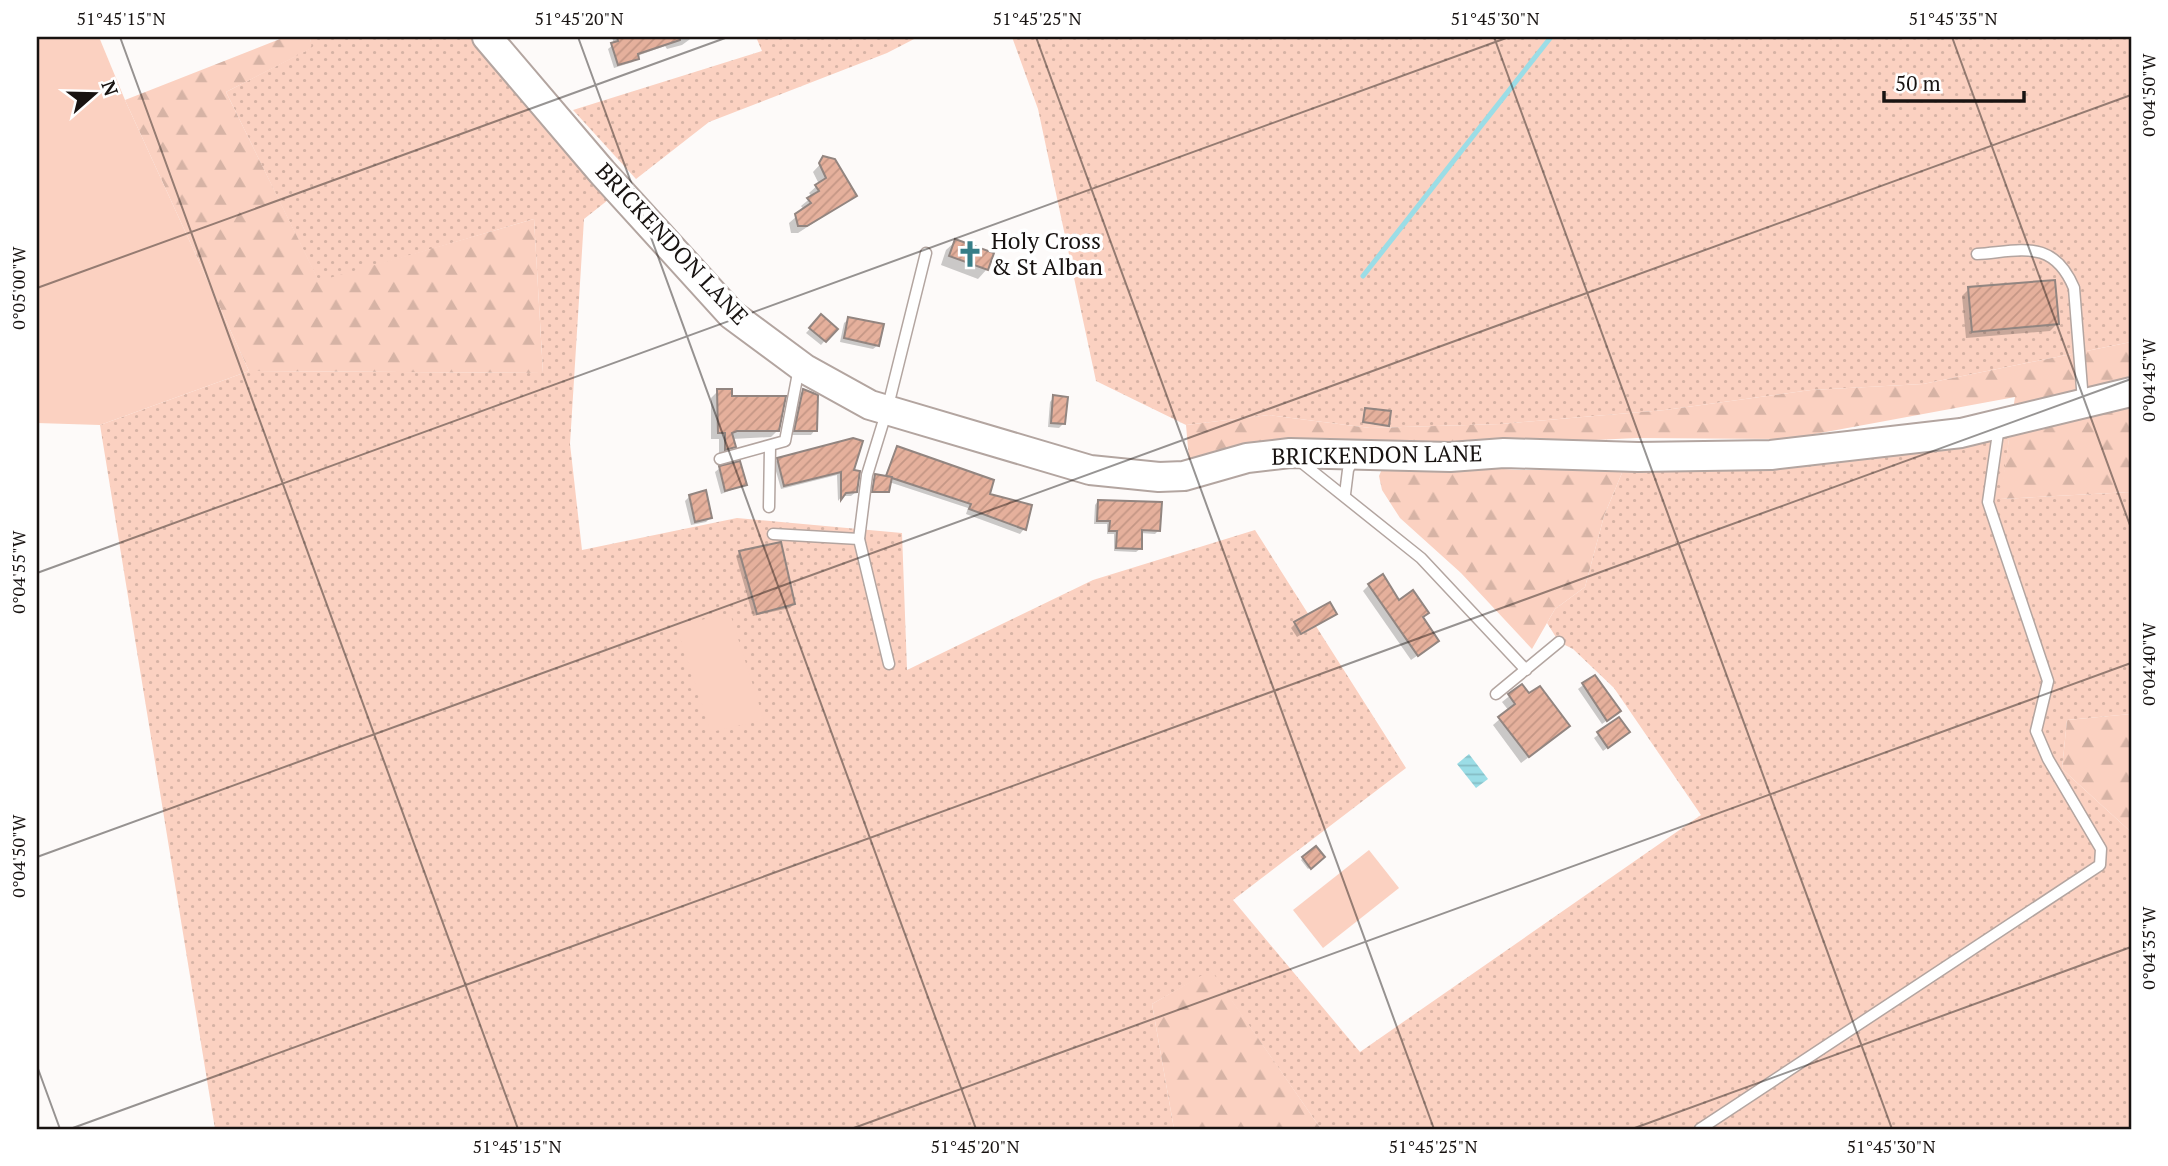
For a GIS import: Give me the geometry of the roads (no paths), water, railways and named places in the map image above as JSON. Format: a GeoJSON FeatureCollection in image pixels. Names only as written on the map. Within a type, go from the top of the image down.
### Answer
{"type":"FeatureCollection","features":[{"type":"Feature","properties":{"kind":"street","name":"BRICKENDON LANE"},"geometry":{"type":"LineString","coordinates":[[487,37],[602,172],[732,315],[805,369],[870,405],[1090,470],[1135,475],[1184,476],[1247,458],[1290,453],[1450,457],[1504,453],[1638,457],[1771,455],[1961,433],[1999,426],[2131,392]]}},
{"type":"Feature","properties":{"kind":"lane"},"geometry":{"type":"LineString","coordinates":[[1976,254],[2037,250],[2054,257],[2067,272],[2074,288],[2084,405]]}},
{"type":"Feature","properties":{"kind":"lane"},"geometry":{"type":"LineString","coordinates":[[890,664],[859,539],[867,475],[887,411],[926,253]]}},
{"type":"Feature","properties":{"kind":"lane"},"geometry":{"type":"LineString","coordinates":[[720,459],[785,441],[798,373],[805,369]]}},
{"type":"Feature","properties":{"kind":"lane"},"geometry":{"type":"LineString","coordinates":[[1700,1129],[2100,865],[2101,849],[2048,759],[2036,731],[2048,681],[1988,502],[1999,426]]}},
{"type":"Feature","properties":{"kind":"lane"},"geometry":{"type":"LineString","coordinates":[[769,507],[770,447]]}},
{"type":"Feature","properties":{"kind":"lane"},"geometry":{"type":"LineString","coordinates":[[1290,453],[1345,494],[1446,582],[1526,670]]}},
{"type":"Feature","properties":{"kind":"lane"},"geometry":{"type":"LineString","coordinates":[[1345,494],[1348,470],[1355,453]]}},
{"type":"Feature","properties":{"kind":"lane"},"geometry":{"type":"LineString","coordinates":[[773,534],[859,539]]}},
{"type":"Feature","properties":{"kind":"lane"},"geometry":{"type":"LineString","coordinates":[[1496,694],[1559,642]]}},
{"type":"Feature","properties":{"kind":"water"},"geometry":{"type":"Polygon","coordinates":[[[1469,754],[1488,779],[1476,788],[1457,764],[1469,754]]]}},
{"type":"Feature","properties":{"kind":"waterway"},"geometry":{"type":"LineString","coordinates":[[1363,276],[1551,37]]}},
{"type":"Feature","properties":{"kind":"place","name":"Holy Cross & St Alban"},"geometry":{"type":"Point","coordinates":[970,254]}}]}
